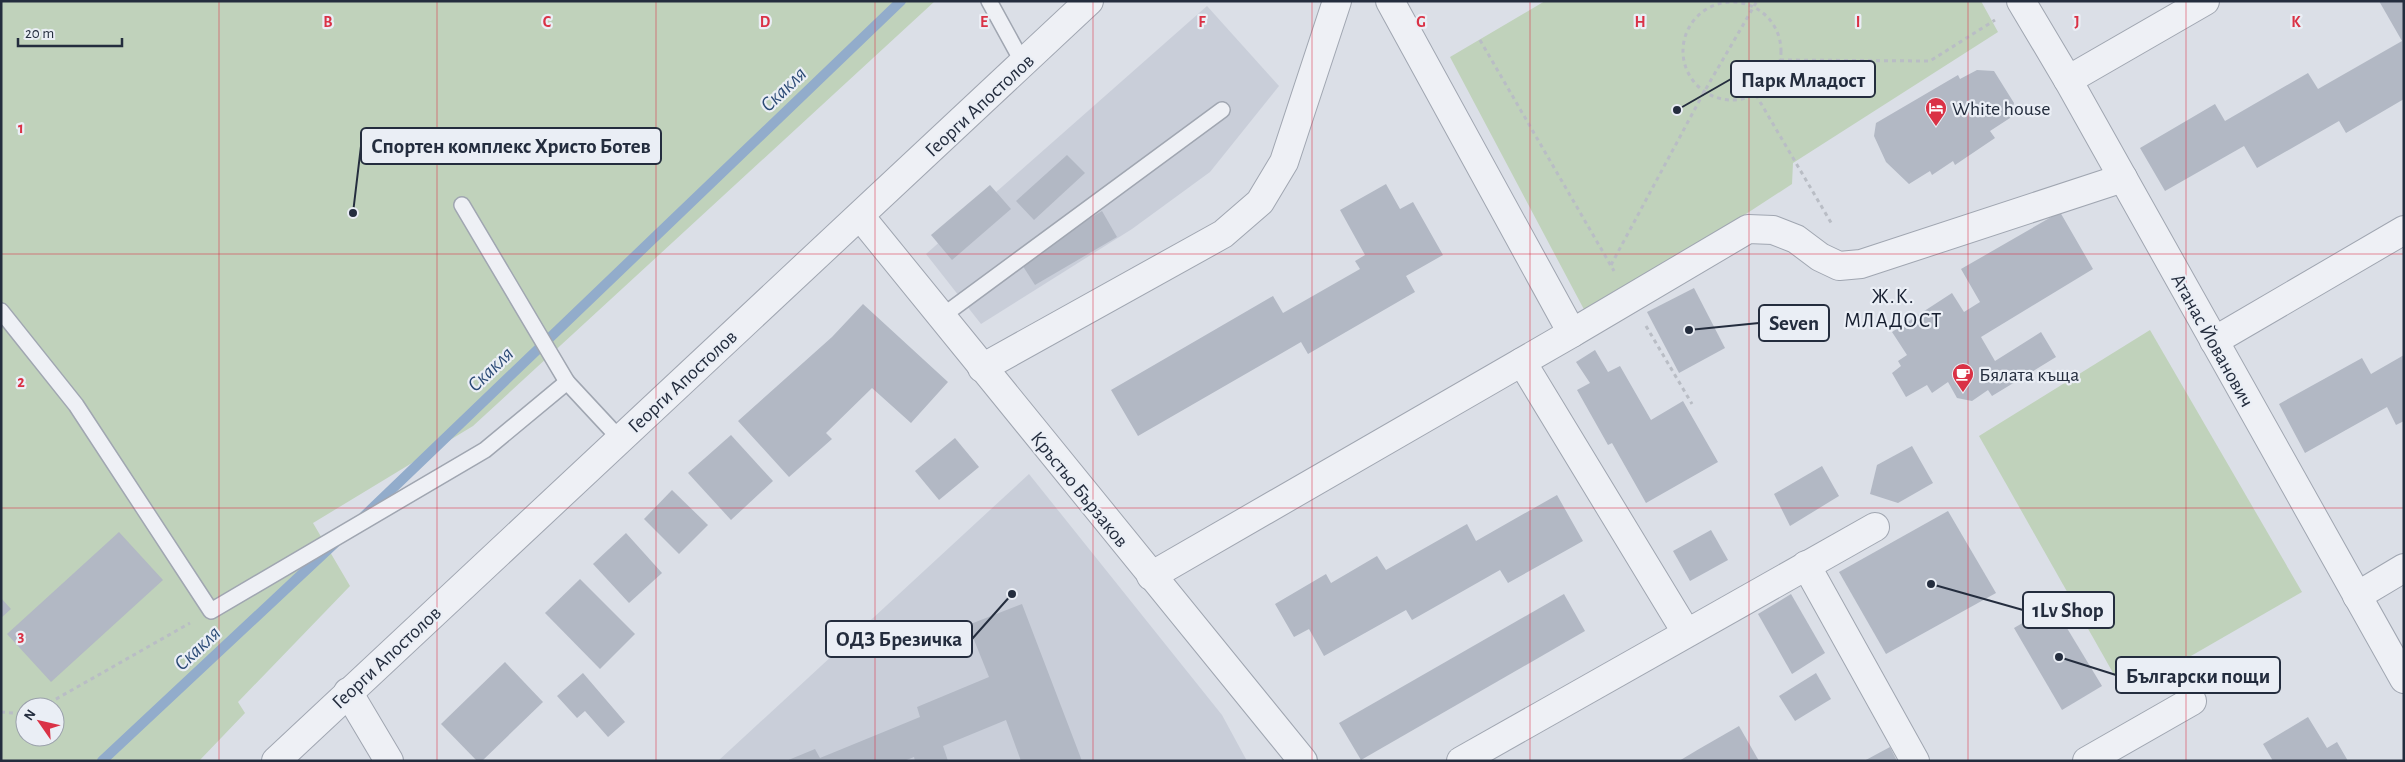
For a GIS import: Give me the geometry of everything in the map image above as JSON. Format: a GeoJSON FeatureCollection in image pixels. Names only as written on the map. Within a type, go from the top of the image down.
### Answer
{"type":"FeatureCollection","features":[{"type":"Feature","properties":{"kind":"street","name":"Георги Апостолов"},"geometry":{"type":"LineString","coordinates":[[276,761],[1089,1]]}},
{"type":"Feature","properties":{"kind":"street"},"geometry":{"type":"LineString","coordinates":[[982,368],[1223,234],[1260,202],[1284,162],[1337,1]]}},
{"type":"Feature","properties":{"kind":"street"},"geometry":{"type":"LineString","coordinates":[[1390,1],[1572,333]]}},
{"type":"Feature","properties":{"kind":"street"},"geometry":{"type":"LineString","coordinates":[[2068,80],[2205,1]]}},
{"type":"Feature","properties":{"kind":"street","name":"Атанас Йованович"},"geometry":{"type":"LineString","coordinates":[[2021,2],[2068,80],[2404,680]]}},
{"type":"Feature","properties":{"kind":"street"},"geometry":{"type":"LineString","coordinates":[[1151,576],[1748,229],[1772,230],[1796,239],[1820,257],[1839,266],[1856,264],[2122,178]]}},
{"type":"Feature","properties":{"kind":"street","name":"Кръстьо Бързаков"},"geometry":{"type":"LineString","coordinates":[[860,216],[1303,761]]}},
{"type":"Feature","properties":{"kind":"street"},"geometry":{"type":"LineString","coordinates":[[2214,341],[2404,230]]}},
{"type":"Feature","properties":{"kind":"street"},"geometry":{"type":"LineString","coordinates":[[1522,362],[1686,632]]}},
{"type":"Feature","properties":{"kind":"street"},"geometry":{"type":"LineString","coordinates":[[1461,761],[1875,526]]}},
{"type":"Feature","properties":{"kind":"street"},"geometry":{"type":"LineString","coordinates":[[1806,565],[1915,761]]}},
{"type":"Feature","properties":{"kind":"street"},"geometry":{"type":"LineString","coordinates":[[2357,596],[2404,568]]}},
{"type":"Feature","properties":{"kind":"street"},"geometry":{"type":"LineString","coordinates":[[348,692],[389,761]]}},
{"type":"Feature","properties":{"kind":"street"},"geometry":{"type":"LineString","coordinates":[[2087,761],[2192,701]]}},
{"type":"Feature","properties":{"kind":"lane"},"geometry":{"type":"LineString","coordinates":[[989,1],[1023,64]]}},
{"type":"Feature","properties":{"kind":"lane"},"geometry":{"type":"LineString","coordinates":[[941,317],[1222,110]]}},
{"type":"Feature","properties":{"kind":"lane"},"geometry":{"type":"LineString","coordinates":[[462,206],[567,382],[620,440]]}},
{"type":"Feature","properties":{"kind":"lane"},"geometry":{"type":"LineString","coordinates":[[1,310],[76,405],[211,611],[485,450],[567,382]]}},
{"type":"Feature","properties":{"kind":"path"},"geometry":{"type":"LineString","coordinates":[[1611,265],[1704,92],[1757,1]]}},
{"type":"Feature","properties":{"kind":"path"},"geometry":{"type":"LineString","coordinates":[[1737,2],[1753,7],[1766,15],[1776,28],[1781,44],[1780,60],[1772,80],[1756,95],[1730,100],[1716,98],[1704,92],[1692,80],[1685,66],[1683,50],[1686,34],[1706,9],[1722,3],[1737,2]]}},
{"type":"Feature","properties":{"kind":"path"},"geometry":{"type":"LineString","coordinates":[[1780,60],[1930,61],[2021,2]]}},
{"type":"Feature","properties":{"kind":"path"},"geometry":{"type":"LineString","coordinates":[[1480,40],[1692,404]]}},
{"type":"Feature","properties":{"kind":"path"},"geometry":{"type":"LineString","coordinates":[[1756,95],[1856,264]]}},
{"type":"Feature","properties":{"kind":"path"},"geometry":{"type":"LineString","coordinates":[[60,697],[211,611]]}},
{"type":"Feature","properties":{"kind":"path"},"geometry":{"type":"LineString","coordinates":[[1,712],[15,713]]}},
{"type":"Feature","properties":{"kind":"shaded area"},"geometry":{"type":"Polygon","coordinates":[[[1207,6],[1279,86],[1210,172],[1132,229],[981,324],[926,254],[1207,6]]]}},
{"type":"Feature","properties":{"kind":"shaded area"},"geometry":{"type":"Polygon","coordinates":[[[1029,474],[1222,715],[1247,761],[718,761],[1029,474]]]}},
{"type":"Feature","properties":{"kind":"green space"},"geometry":{"type":"Polygon","coordinates":[[[1,1],[935,1],[473,426],[313,523],[350,586],[238,702],[245,713],[199,761],[1,761],[1,1]]]}},
{"type":"Feature","properties":{"kind":"green space"},"geometry":{"type":"Polygon","coordinates":[[[1545,1],[1981,1],[1998,32],[1793,163],[1792,184],[1588,317],[1450,57],[1545,1]]]}},
{"type":"Feature","properties":{"kind":"green space"},"geometry":{"type":"Polygon","coordinates":[[[2150,330],[2302,592],[2125,694],[1979,436],[2150,330]]]}},
{"type":"Feature","properties":{"kind":"building"},"geometry":{"type":"Polygon","coordinates":[[[2379,1],[2404,1],[2404,99],[2346,133],[2339,121],[2257,168],[2244,146],[2165,191],[2140,148],[2215,104],[2225,121],[2308,73],[2318,89],[2402,41],[2379,1]]]}},
{"type":"Feature","properties":{"kind":"building","name":"White house"},"geometry":{"type":"Polygon","coordinates":[[[1977,70],[1994,71],[2014,103],[2010,118],[1990,131],[1995,138],[1955,165],[1953,161],[1932,175],[1930,171],[1909,184],[1886,162],[1874,136],[1876,123],[1958,75],[1960,79],[1977,70]]]}},
{"type":"Feature","properties":{"kind":"building"},"geometry":{"type":"Polygon","coordinates":[[[1067,155],[1085,173],[1034,220],[1016,201],[1067,155]]]}},
{"type":"Feature","properties":{"kind":"building"},"geometry":{"type":"Polygon","coordinates":[[[1386,184],[1400,209],[1413,202],[1443,255],[1406,276],[1415,292],[1308,354],[1301,342],[1138,436],[1111,390],[1273,296],[1283,313],[1360,269],[1355,261],[1365,255],[1340,210],[1386,184]]]}},
{"type":"Feature","properties":{"kind":"building"},"geometry":{"type":"Polygon","coordinates":[[[990,185],[1011,209],[952,260],[931,235],[990,185]]]}},
{"type":"Feature","properties":{"kind":"building"},"geometry":{"type":"Polygon","coordinates":[[[1102,211],[1117,237],[1035,285],[1019,260],[1102,211]]]}},
{"type":"Feature","properties":{"kind":"building"},"geometry":{"type":"Polygon","coordinates":[[[2060,212],[2093,269],[1981,337],[1995,361],[2041,332],[2056,357],[1992,396],[1988,390],[1972,401],[1957,398],[1948,382],[1932,393],[1927,385],[1906,397],[1892,373],[1901,366],[1898,361],[1907,355],[1892,332],[1952,293],[1964,312],[1980,302],[1961,269],[2060,212]]]}},
{"type":"Feature","properties":{"kind":"building"},"geometry":{"type":"Polygon","coordinates":[[[1694,288],[1725,348],[1679,373],[1647,312],[1694,288]]]}},
{"type":"Feature","properties":{"kind":"building"},"geometry":{"type":"Polygon","coordinates":[[[863,304],[948,382],[911,423],[872,388],[826,433],[832,439],[789,477],[738,421],[832,337],[863,304]]]}},
{"type":"Feature","properties":{"kind":"building"},"geometry":{"type":"Polygon","coordinates":[[[1595,350],[1608,372],[1620,366],[1651,420],[1683,401],[1718,462],[1646,503],[1612,443],[1608,445],[1577,390],[1590,383],[1576,362],[1595,350]]]}},
{"type":"Feature","properties":{"kind":"building"},"geometry":{"type":"Polygon","coordinates":[[[2404,355],[2404,421],[2396,425],[2387,407],[2305,453],[2279,404],[2362,358],[2371,374],[2404,355]]]}},
{"type":"Feature","properties":{"kind":"building"},"geometry":{"type":"Polygon","coordinates":[[[731,435],[773,481],[731,520],[688,473],[731,435]]]}},
{"type":"Feature","properties":{"kind":"building"},"geometry":{"type":"Polygon","coordinates":[[[955,438],[979,467],[939,500],[915,471],[955,438]]]}},
{"type":"Feature","properties":{"kind":"building"},"geometry":{"type":"Polygon","coordinates":[[[1912,446],[1933,483],[1898,503],[1870,494],[1877,465],[1912,446]]]}},
{"type":"Feature","properties":{"kind":"building"},"geometry":{"type":"Polygon","coordinates":[[[1822,466],[1839,496],[1790,526],[1774,494],[1822,466]]]}},
{"type":"Feature","properties":{"kind":"building"},"geometry":{"type":"Polygon","coordinates":[[[672,490],[708,525],[679,554],[644,519],[672,490]]]}},
{"type":"Feature","properties":{"kind":"building"},"geometry":{"type":"Polygon","coordinates":[[[1557,495],[1583,541],[1508,583],[1500,570],[1412,620],[1406,610],[1324,656],[1309,629],[1294,637],[1275,604],[1326,574],[1331,583],[1377,556],[1386,570],[1467,524],[1476,541],[1557,495]]]}},
{"type":"Feature","properties":{"kind":"building"},"geometry":{"type":"Polygon","coordinates":[[[1948,511],[1996,593],[1886,654],[1839,572],[1948,511]]]}},
{"type":"Feature","properties":{"kind":"building"},"geometry":{"type":"Polygon","coordinates":[[[1711,530],[1728,560],[1690,581],[1673,551],[1711,530]]]}},
{"type":"Feature","properties":{"kind":"building"},"geometry":{"type":"Polygon","coordinates":[[[119,532],[163,580],[51,682],[7,634],[119,532]]]}},
{"type":"Feature","properties":{"kind":"building"},"geometry":{"type":"Polygon","coordinates":[[[626,533],[662,573],[629,603],[593,564],[626,533]]]}},
{"type":"Feature","properties":{"kind":"building"},"geometry":{"type":"Polygon","coordinates":[[[580,579],[635,634],[600,669],[545,613],[580,579]]]}},
{"type":"Feature","properties":{"kind":"building"},"geometry":{"type":"Polygon","coordinates":[[[1564,594],[1585,631],[1361,760],[1339,723],[1564,594]]]}},
{"type":"Feature","properties":{"kind":"building"},"geometry":{"type":"Polygon","coordinates":[[[1791,594],[1825,653],[1792,674],[1758,614],[1791,594]]]}},
{"type":"Feature","properties":{"kind":"building"},"geometry":{"type":"Polygon","coordinates":[[[1,598],[11,609],[1,618],[1,598]]]}},
{"type":"Feature","properties":{"kind":"building"},"geometry":{"type":"Polygon","coordinates":[[[1022,604],[1082,761],[1021,761],[1006,720],[943,746],[948,761],[915,761],[914,757],[904,761],[786,761],[815,749],[820,758],[920,717],[917,707],[989,677],[968,625],[1022,604]]]}},
{"type":"Feature","properties":{"kind":"building"},"geometry":{"type":"Polygon","coordinates":[[[2053,605],[2102,686],[2062,710],[2014,628],[2053,605]]]}},
{"type":"Feature","properties":{"kind":"building"},"geometry":{"type":"Polygon","coordinates":[[[505,662],[543,702],[482,761],[477,761],[441,724],[505,662]]]}},
{"type":"Feature","properties":{"kind":"building"},"geometry":{"type":"Polygon","coordinates":[[[583,673],[625,722],[608,737],[585,711],[577,718],[557,696],[583,673]]]}},
{"type":"Feature","properties":{"kind":"building"},"geometry":{"type":"Polygon","coordinates":[[[1816,673],[1831,699],[1795,721],[1779,696],[1816,673]]]}},
{"type":"Feature","properties":{"kind":"building"},"geometry":{"type":"Polygon","coordinates":[[[2308,717],[2327,748],[2337,742],[2348,761],[2273,761],[2263,744],[2308,717]]]}},
{"type":"Feature","properties":{"kind":"building"},"geometry":{"type":"Polygon","coordinates":[[[1739,726],[1759,761],[1679,761],[1699,749],[1739,726]]]}},
{"type":"Feature","properties":{"kind":"building"},"geometry":{"type":"Polygon","coordinates":[[[1890,747],[1897,761],[1864,761],[1890,747]]]}},
{"type":"Feature","properties":{"kind":"waterway","name":"Скакля"},"geometry":{"type":"LineString","coordinates":[[364,516],[901,1]]}},
{"type":"Feature","properties":{"kind":"waterway","name":"Скакля"},"geometry":{"type":"LineString","coordinates":[[102,761],[335,543]]}},
{"type":"Feature","properties":{"kind":"place","name":"Парк Младост"},"geometry":{"type":"Point","coordinates":[1677,110]}},
{"type":"Feature","properties":{"kind":"place","name":"White house"},"geometry":{"type":"Point","coordinates":[1936,127]}},
{"type":"Feature","properties":{"kind":"place","name":"Спортен комплекс Христо Ботев"},"geometry":{"type":"Point","coordinates":[353,213]}},
{"type":"Feature","properties":{"kind":"place","name":"Seven"},"geometry":{"type":"Point","coordinates":[1689,330]}},
{"type":"Feature","properties":{"kind":"place","name":"Бялата къща"},"geometry":{"type":"Point","coordinates":[1963,393]}},
{"type":"Feature","properties":{"kind":"place","name":"1Lv Shop"},"geometry":{"type":"Point","coordinates":[1931,584]}},
{"type":"Feature","properties":{"kind":"place","name":"ОДЗ Брезичка"},"geometry":{"type":"Point","coordinates":[1012,594]}},
{"type":"Feature","properties":{"kind":"place","name":"Български пощи"},"geometry":{"type":"Point","coordinates":[2059,657]}},
{"type":"Feature","properties":{"kind":"district","name":"Ж.К. МЛАДОСТ"},"geometry":{"type":"Point","coordinates":[1893,308]}}]}
